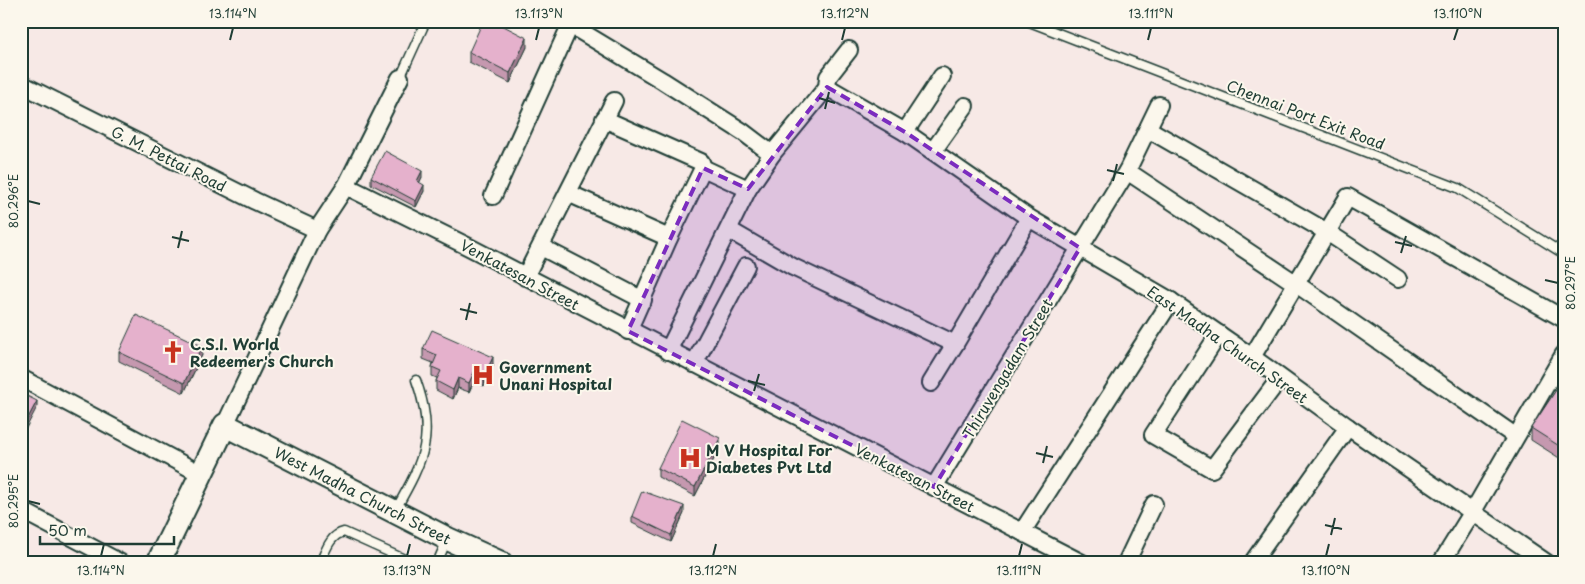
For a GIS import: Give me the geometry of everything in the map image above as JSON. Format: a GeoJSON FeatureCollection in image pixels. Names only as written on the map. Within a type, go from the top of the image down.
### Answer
{"type":"FeatureCollection","features":[{"type":"Feature","properties":{"kind":"main road"},"geometry":{"type":"LineString","coordinates":[[158,563],[225,425]]}},
{"type":"Feature","properties":{"kind":"main road","name":"West Madha Church Street"},"geometry":{"type":"LineString","coordinates":[[225,425],[448,539],[501,563]]}},
{"type":"Feature","properties":{"kind":"street"},"geometry":{"type":"LineString","coordinates":[[493,196],[568,30],[572,26],[735,127],[772,154]]}},
{"type":"Feature","properties":{"kind":"street"},"geometry":{"type":"LineString","coordinates":[[668,351],[748,189],[772,154],[827,87],[828,77],[849,50]]}},
{"type":"Feature","properties":{"kind":"street"},"geometry":{"type":"LineString","coordinates":[[905,132],[942,76]]}},
{"type":"Feature","properties":{"kind":"street"},"geometry":{"type":"LineString","coordinates":[[225,425],[317,230],[346,186],[400,78]]}},
{"type":"Feature","properties":{"kind":"street","name":"G. M. Pettai Road"},"geometry":{"type":"LineString","coordinates":[[21,84],[317,230]]}},
{"type":"Feature","properties":{"kind":"street","name":"East Madha Church Street"},"geometry":{"type":"LineString","coordinates":[[827,87],[905,132],[1029,218],[1171,301],[1348,427],[1547,563]]}},
{"type":"Feature","properties":{"kind":"street"},"geometry":{"type":"LineString","coordinates":[[525,277],[614,101]]}},
{"type":"Feature","properties":{"kind":"street"},"geometry":{"type":"LineString","coordinates":[[933,151],[965,106]]}},
{"type":"Feature","properties":{"kind":"street","name":"Thiruvengadam Street"},"geometry":{"type":"LineString","coordinates":[[934,487],[1127,171],[1159,106]]}},
{"type":"Feature","properties":{"kind":"street"},"geometry":{"type":"LineString","coordinates":[[604,119],[701,162],[703,168],[669,238],[628,331]]}},
{"type":"Feature","properties":{"kind":"street"},"geometry":{"type":"LineString","coordinates":[[1148,129],[1326,232],[1398,280]]}},
{"type":"Feature","properties":{"kind":"street"},"geometry":{"type":"LineString","coordinates":[[703,168],[748,189]]}},
{"type":"Feature","properties":{"kind":"street"},"geometry":{"type":"LineString","coordinates":[[1127,171],[1295,283],[1515,436]]}},
{"type":"Feature","properties":{"kind":"street","name":"Venkatesan Street"},"geometry":{"type":"LineString","coordinates":[[346,186],[469,247],[628,331],[1082,563]]}},
{"type":"Feature","properties":{"kind":"street"},"geometry":{"type":"LineString","coordinates":[[568,194],[669,238]]}},
{"type":"Feature","properties":{"kind":"street"},"geometry":{"type":"LineString","coordinates":[[1252,357],[1348,197],[1564,319]]}},
{"type":"Feature","properties":{"kind":"street"},"geometry":{"type":"LineString","coordinates":[[931,383],[1029,218]]}},
{"type":"Feature","properties":{"kind":"street"},"geometry":{"type":"LineString","coordinates":[[729,230],[793,266],[955,344]]}},
{"type":"Feature","properties":{"kind":"street"},"geometry":{"type":"LineString","coordinates":[[541,247],[643,300]]}},
{"type":"Feature","properties":{"kind":"street"},"geometry":{"type":"LineString","coordinates":[[694,364],[746,266]]}},
{"type":"Feature","properties":{"kind":"street"},"geometry":{"type":"LineString","coordinates":[[1022,532],[1171,301]]}},
{"type":"Feature","properties":{"kind":"street"},"geometry":{"type":"LineString","coordinates":[[1219,334],[1153,435],[1212,469],[1280,378]]}},
{"type":"Feature","properties":{"kind":"street"},"geometry":{"type":"LineString","coordinates":[[1441,563],[1564,354]]}},
{"type":"Feature","properties":{"kind":"street"},"geometry":{"type":"LineString","coordinates":[[21,378],[201,474]]}},
{"type":"Feature","properties":{"kind":"street"},"geometry":{"type":"LineString","coordinates":[[1252,563],[1348,427]]}},
{"type":"Feature","properties":{"kind":"street"},"geometry":{"type":"LineString","coordinates":[[1126,563],[1154,504]]}},
{"type":"Feature","properties":{"kind":"street"},"geometry":{"type":"LineString","coordinates":[[21,510],[121,563]]}},
{"type":"Feature","properties":{"kind":"lane"},"geometry":{"type":"LineString","coordinates":[[400,78],[426,21]]}},
{"type":"Feature","properties":{"kind":"lane","name":"Chennai Port Exit Road"},"geometry":{"type":"LineString","coordinates":[[1027,21],[1458,188],[1564,254]]}},
{"type":"Feature","properties":{"kind":"lane"},"geometry":{"type":"LineString","coordinates":[[395,511],[414,478],[426,442],[424,400],[416,380]]}},
{"type":"Feature","properties":{"kind":"lane"},"geometry":{"type":"LineString","coordinates":[[320,563],[332,538],[337,533],[344,532],[413,563]]}},
{"type":"Feature","properties":{"kind":"lane"},"geometry":{"type":"LineString","coordinates":[[436,563],[448,539]]}},
{"type":"Feature","properties":{"kind":"highlighted area"},"geometry":{"type":"Polygon","coordinates":[[[827,87],[905,132],[1080,248],[934,487],[628,331],[703,168],[748,189],[827,87]]]}},
{"type":"Feature","properties":{"kind":"building"},"geometry":{"type":"Polygon","coordinates":[[[483,21],[494,21],[527,38],[510,73],[469,52],[483,21]]]}},
{"type":"Feature","properties":{"kind":"building"},"geometry":{"type":"Polygon","coordinates":[[[385,151],[422,171],[417,181],[424,185],[416,201],[371,177],[385,151]]]}},
{"type":"Feature","properties":{"kind":"building"},"geometry":{"type":"Polygon","coordinates":[[[136,315],[202,346],[184,383],[119,352],[136,315]]]}},
{"type":"Feature","properties":{"kind":"building"},"geometry":{"type":"Polygon","coordinates":[[[432,330],[493,357],[484,376],[474,372],[469,383],[458,378],[453,390],[436,381],[441,371],[432,367],[437,355],[423,349],[432,330]]]}},
{"type":"Feature","properties":{"kind":"building"},"geometry":{"type":"Polygon","coordinates":[[[1564,378],[1564,449],[1531,428],[1564,378]]]}},
{"type":"Feature","properties":{"kind":"building"},"geometry":{"type":"Polygon","coordinates":[[[21,393],[37,401],[21,431],[21,393]]]}},
{"type":"Feature","properties":{"kind":"building"},"geometry":{"type":"Polygon","coordinates":[[[682,419],[720,438],[695,487],[658,468],[682,419]]]}},
{"type":"Feature","properties":{"kind":"building"},"geometry":{"type":"Polygon","coordinates":[[[642,491],[684,506],[671,535],[632,516],[642,491]]]}},
{"type":"Feature","properties":{"kind":"building"},"geometry":{"type":"Polygon","coordinates":[[[715,557],[727,563],[712,563],[715,557]]]}},
{"type":"Feature","properties":{"kind":"place","name":"C.S.I. World Redeemer's Church"},"geometry":{"type":"Point","coordinates":[173,352]}},
{"type":"Feature","properties":{"kind":"place","name":"Government Unani Hospital"},"geometry":{"type":"Point","coordinates":[483,375]}},
{"type":"Feature","properties":{"kind":"place","name":"M V Hospital For Diabetes Pvt Ltd"},"geometry":{"type":"Point","coordinates":[690,458]}}]}
